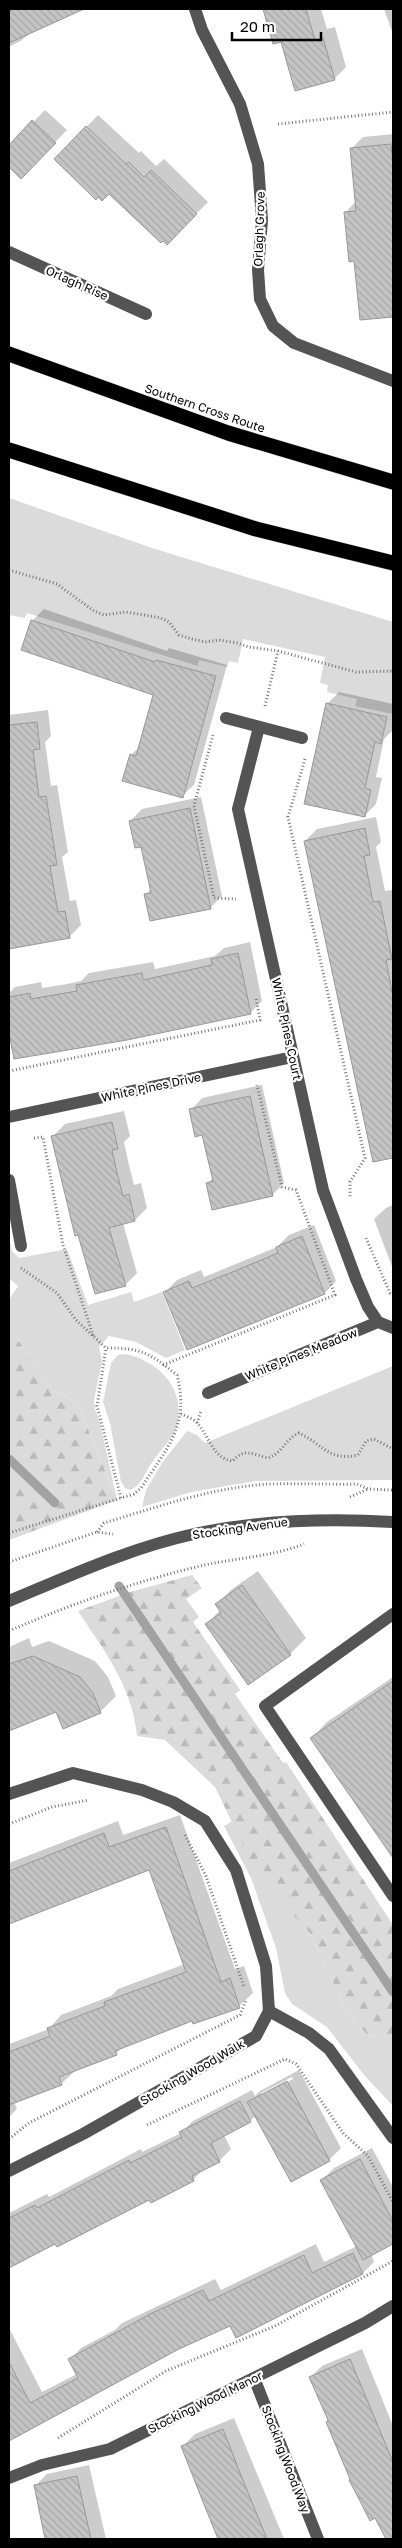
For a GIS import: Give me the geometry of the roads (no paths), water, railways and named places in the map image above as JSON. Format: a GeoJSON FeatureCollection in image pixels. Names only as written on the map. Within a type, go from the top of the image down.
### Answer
{"type":"FeatureCollection","features":[{"type":"Feature","properties":{"kind":"highway","name":"Southern Cross Route"},"geometry":{"type":"LineString","coordinates":[[9,354],[228,434],[393,482]]}},
{"type":"Feature","properties":{"kind":"highway"},"geometry":{"type":"LineString","coordinates":[[9,450],[256,529],[393,563]]}},
{"type":"Feature","properties":{"kind":"street","name":"Orlagh Grove"},"geometry":{"type":"LineString","coordinates":[[195,9],[202,30],[240,104],[258,164],[262,220],[258,270],[260,299],[273,326],[294,343],[393,380]]}},
{"type":"Feature","properties":{"kind":"street","name":"Orlagh Rise"},"geometry":{"type":"LineString","coordinates":[[9,252],[146,314]]}},
{"type":"Feature","properties":{"kind":"street"},"geometry":{"type":"LineString","coordinates":[[226,718],[302,738]]}},
{"type":"Feature","properties":{"kind":"street","name":"White Pines Court"},"geometry":{"type":"LineString","coordinates":[[259,728],[238,809],[323,1190],[356,1280],[368,1307],[378,1322]]}},
{"type":"Feature","properties":{"kind":"street","name":"White Pines Drive"},"geometry":{"type":"LineString","coordinates":[[9,1118],[293,1057]]}},
{"type":"Feature","properties":{"kind":"street"},"geometry":{"type":"LineString","coordinates":[[9,1180],[21,1246]]}},
{"type":"Feature","properties":{"kind":"street"},"geometry":{"type":"LineString","coordinates":[[378,1322],[393,1328]]}},
{"type":"Feature","properties":{"kind":"street","name":"White Pines Meadow"},"geometry":{"type":"LineString","coordinates":[[208,1392],[378,1322]]}},
{"type":"Feature","properties":{"kind":"street","name":"Stocking Avenue"},"geometry":{"type":"LineString","coordinates":[[9,1601],[87,1568],[148,1546],[192,1534],[253,1524],[322,1518],[393,1522]]}},
{"type":"Feature","properties":{"kind":"street"},"geometry":{"type":"LineString","coordinates":[[393,1614],[265,1706],[393,1896]]}},
{"type":"Feature","properties":{"kind":"street"},"geometry":{"type":"LineString","coordinates":[[9,1794],[72,1773],[142,1790],[173,1802],[205,1821],[236,1870],[266,1966],[269,2012],[309,2033],[329,2049],[393,2138]]}},
{"type":"Feature","properties":{"kind":"street","name":"Stocking Wood Walk"},"geometry":{"type":"LineString","coordinates":[[9,2171],[83,2134],[256,2036],[269,2012]]}},
{"type":"Feature","properties":{"kind":"street","name":"Stocking Wood Manor"},"geometry":{"type":"LineString","coordinates":[[9,2478],[42,2465],[110,2449],[254,2378],[393,2306]]}},
{"type":"Feature","properties":{"kind":"street","name":"Stocking Wood Way"},"geometry":{"type":"LineString","coordinates":[[254,2378],[318,2539]]}},
{"type":"Feature","properties":{"kind":"waterway"},"geometry":{"type":"LineString","coordinates":[[9,1459],[55,1503]]}},
{"type":"Feature","properties":{"kind":"waterway"},"geometry":{"type":"LineString","coordinates":[[119,1586],[393,1992]]}}]}
